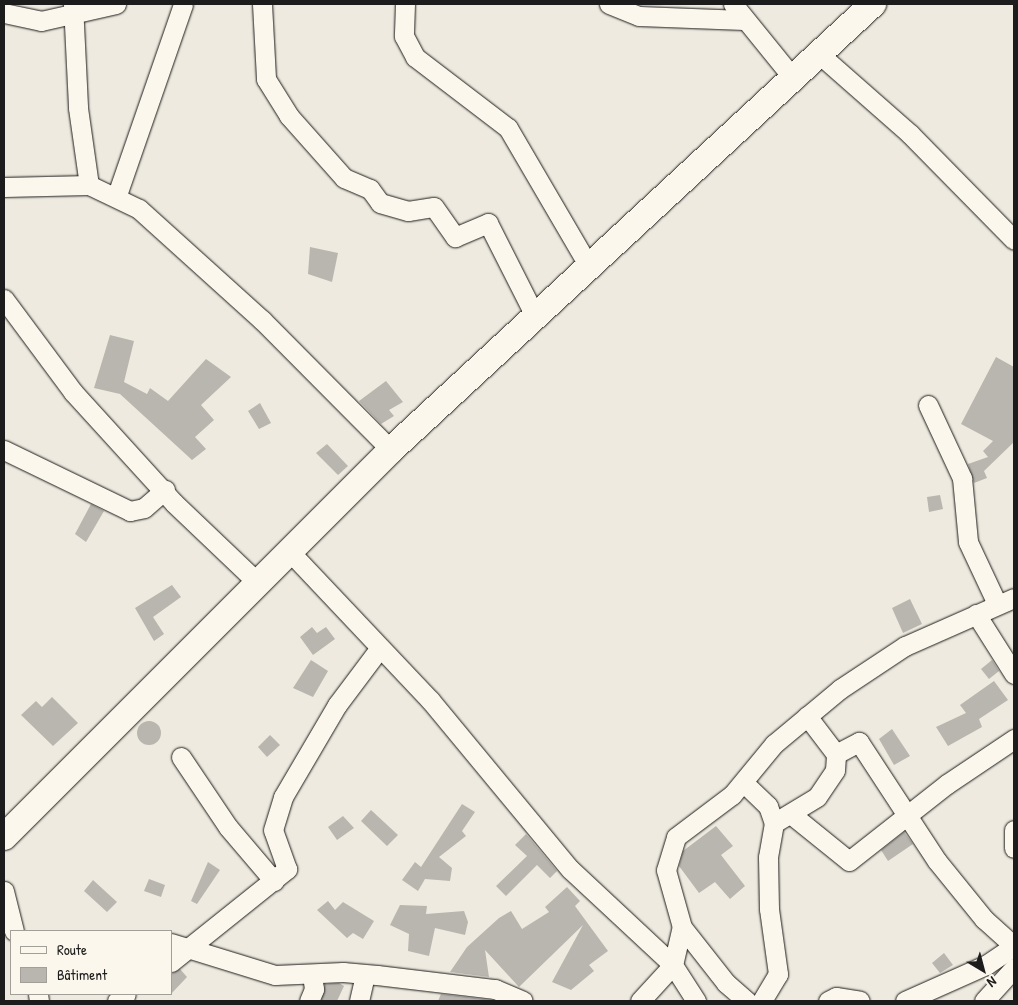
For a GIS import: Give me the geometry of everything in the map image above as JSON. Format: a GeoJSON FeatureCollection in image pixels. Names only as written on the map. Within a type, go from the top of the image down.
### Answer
{"type":"FeatureCollection","features":[{"type":"Feature","properties":{"kind":"street"},"geometry":{"type":"LineString","coordinates":[[4,13],[41,21],[72,8],[116,4]]}},
{"type":"Feature","properties":{"kind":"street"},"geometry":{"type":"LineString","coordinates":[[116,195],[184,4]]}},
{"type":"Feature","properties":{"kind":"street"},"geometry":{"type":"LineString","coordinates":[[262,4],[266,80],[288,116],[344,178],[370,190],[380,203],[408,211],[434,207],[455,237],[488,223],[535,316]]}},
{"type":"Feature","properties":{"kind":"street"},"geometry":{"type":"LineString","coordinates":[[405,4],[404,36],[415,57],[511,132],[588,265]]}},
{"type":"Feature","properties":{"kind":"street"},"geometry":{"type":"LineString","coordinates":[[609,4],[639,16],[744,20]]}},
{"type":"Feature","properties":{"kind":"street"},"geometry":{"type":"LineString","coordinates":[[733,4],[744,20],[793,78]]}},
{"type":"Feature","properties":{"kind":"street"},"geometry":{"type":"LineString","coordinates":[[4,837],[391,450],[588,265],[873,4]]}},
{"type":"Feature","properties":{"kind":"street"},"geometry":{"type":"LineString","coordinates":[[72,8],[89,184]]}},
{"type":"Feature","properties":{"kind":"street"},"geometry":{"type":"LineString","coordinates":[[820,54],[910,134],[1014,240]]}},
{"type":"Feature","properties":{"kind":"street"},"geometry":{"type":"LineString","coordinates":[[4,187],[89,184],[116,195],[180,242],[391,450]]}},
{"type":"Feature","properties":{"kind":"street"},"geometry":{"type":"LineString","coordinates":[[4,299],[73,392],[165,490],[258,583]]}},
{"type":"Feature","properties":{"kind":"street"},"geometry":{"type":"LineString","coordinates":[[747,1001],[726,983],[682,927],[666,870],[668,852],[676,836],[744,783],[774,744],[807,716],[906,646],[1006,602],[968,542],[962,478],[928,405]]}},
{"type":"Feature","properties":{"kind":"street"},"geometry":{"type":"LineString","coordinates":[[4,450],[130,511],[144,508],[165,490]]}},
{"type":"Feature","properties":{"kind":"street"},"geometry":{"type":"LineString","coordinates":[[290,552],[316,575],[378,649],[430,700],[570,869],[673,965],[696,1001]]}},
{"type":"Feature","properties":{"kind":"street"},"geometry":{"type":"LineString","coordinates":[[976,614],[1014,674]]}},
{"type":"Feature","properties":{"kind":"street"},"geometry":{"type":"LineString","coordinates":[[172,961],[287,869],[273,830],[283,797],[338,704],[378,649]]}},
{"type":"Feature","properties":{"kind":"street"},"geometry":{"type":"LineString","coordinates":[[774,823],[792,815],[828,784],[835,770],[836,754],[807,716]]}},
{"type":"Feature","properties":{"kind":"street"},"geometry":{"type":"LineString","coordinates":[[792,815],[849,861],[904,817],[1014,739]]}},
{"type":"Feature","properties":{"kind":"street"},"geometry":{"type":"LineString","coordinates":[[836,754],[854,742],[862,744],[904,817],[962,894],[1014,946],[986,965],[905,1001]]}},
{"type":"Feature","properties":{"kind":"street"},"geometry":{"type":"LineString","coordinates":[[181,757],[228,827],[274,881]]}},
{"type":"Feature","properties":{"kind":"street"},"geometry":{"type":"LineString","coordinates":[[744,783],[768,806],[774,823],[768,857],[769,910],[778,974],[762,1001]]}},
{"type":"Feature","properties":{"kind":"street"},"geometry":{"type":"LineString","coordinates":[[1014,830],[1014,848]]}},
{"type":"Feature","properties":{"kind":"street"},"geometry":{"type":"LineString","coordinates":[[4,891],[14,930]]}},
{"type":"Feature","properties":{"kind":"street"},"geometry":{"type":"LineString","coordinates":[[640,1001],[673,965],[682,927]]}},
{"type":"Feature","properties":{"kind":"street"},"geometry":{"type":"LineString","coordinates":[[172,943],[192,946],[275,975],[365,975],[495,989],[523,1001]]}},
{"type":"Feature","properties":{"kind":"street"},"geometry":{"type":"LineString","coordinates":[[984,1001],[1014,968]]}},
{"type":"Feature","properties":{"kind":"street"},"geometry":{"type":"LineString","coordinates":[[309,1001],[314,985],[312,974]]}},
{"type":"Feature","properties":{"kind":"street"},"geometry":{"type":"LineString","coordinates":[[359,1001],[365,975]]}},
{"type":"Feature","properties":{"kind":"street"},"geometry":{"type":"LineString","coordinates":[[828,1001],[836,997],[860,1001]]}},
{"type":"Feature","properties":{"kind":"building"},"geometry":{"type":"Polygon","coordinates":[[[310,247],[338,253],[332,282],[308,274],[310,247]]]}},
{"type":"Feature","properties":{"kind":"building"},"geometry":{"type":"Polygon","coordinates":[[[110,335],[134,341],[124,382],[147,394],[150,388],[168,401],[206,359],[231,377],[201,405],[214,420],[195,437],[206,449],[192,460],[120,394],[94,388],[110,335]]]}},
{"type":"Feature","properties":{"kind":"building"},"geometry":{"type":"Polygon","coordinates":[[[996,357],[1014,367],[1014,442],[984,471],[987,478],[974,483],[968,464],[988,457],[983,451],[993,441],[961,424],[996,357]]]}},
{"type":"Feature","properties":{"kind":"building"},"geometry":{"type":"Polygon","coordinates":[[[386,381],[403,402],[389,410],[394,416],[381,424],[359,401],[386,381]]]}},
{"type":"Feature","properties":{"kind":"building"},"geometry":{"type":"Polygon","coordinates":[[[260,403],[271,423],[259,429],[248,411],[260,403]]]}},
{"type":"Feature","properties":{"kind":"building"},"geometry":{"type":"Polygon","coordinates":[[[327,444],[348,466],[338,475],[316,453],[327,444]]]}},
{"type":"Feature","properties":{"kind":"building"},"geometry":{"type":"Polygon","coordinates":[[[940,495],[943,509],[929,512],[927,497],[940,495]]]}},
{"type":"Feature","properties":{"kind":"building"},"geometry":{"type":"Polygon","coordinates":[[[91,504],[104,511],[86,542],[75,534],[91,504]]]}},
{"type":"Feature","properties":{"kind":"building"},"geometry":{"type":"Polygon","coordinates":[[[172,585],[181,597],[153,617],[164,634],[154,641],[135,608],[172,585]]]}},
{"type":"Feature","properties":{"kind":"building"},"geometry":{"type":"Polygon","coordinates":[[[910,599],[922,624],[903,633],[892,608],[910,599]]]}},
{"type":"Feature","properties":{"kind":"building"},"geometry":{"type":"Polygon","coordinates":[[[312,627],[317,633],[326,627],[335,639],[313,655],[300,637],[312,627]]]}},
{"type":"Feature","properties":{"kind":"building"},"geometry":{"type":"Polygon","coordinates":[[[311,660],[328,671],[313,697],[293,688],[311,660]]]}},
{"type":"Feature","properties":{"kind":"building"},"geometry":{"type":"Polygon","coordinates":[[[992,660],[999,671],[989,679],[981,669],[992,660]]]}},
{"type":"Feature","properties":{"kind":"building"},"geometry":{"type":"Polygon","coordinates":[[[994,681],[1008,700],[979,719],[982,727],[948,746],[936,727],[966,713],[960,705],[994,681]]]}},
{"type":"Feature","properties":{"kind":"building"},"geometry":{"type":"Polygon","coordinates":[[[52,697],[78,723],[53,746],[21,715],[36,701],[42,707],[52,697]]]}},
{"type":"Feature","properties":{"kind":"building"},"geometry":{"type":"Polygon","coordinates":[[[144,721],[154,721],[161,728],[161,738],[154,745],[144,745],[137,738],[137,728],[144,721]]]}},
{"type":"Feature","properties":{"kind":"building"},"geometry":{"type":"Polygon","coordinates":[[[892,729],[910,756],[894,765],[879,739],[892,729]]]}},
{"type":"Feature","properties":{"kind":"building"},"geometry":{"type":"Polygon","coordinates":[[[270,735],[280,745],[267,757],[258,747],[270,735]]]}},
{"type":"Feature","properties":{"kind":"building"},"geometry":{"type":"Polygon","coordinates":[[[462,804],[475,812],[462,831],[466,836],[439,857],[452,868],[450,881],[425,879],[418,891],[402,880],[415,862],[421,867],[462,804]]]}},
{"type":"Feature","properties":{"kind":"building"},"geometry":{"type":"Polygon","coordinates":[[[371,810],[398,835],[387,846],[361,821],[371,810]]]}},
{"type":"Feature","properties":{"kind":"building"},"geometry":{"type":"Polygon","coordinates":[[[343,816],[354,828],[337,840],[328,827],[343,816]]]}},
{"type":"Feature","properties":{"kind":"building"},"geometry":{"type":"Polygon","coordinates":[[[716,826],[733,846],[721,855],[745,886],[730,899],[715,882],[699,893],[679,866],[683,851],[716,826]]]}},
{"type":"Feature","properties":{"kind":"building"},"geometry":{"type":"Polygon","coordinates":[[[904,832],[913,844],[888,861],[881,850],[904,832]]]}},
{"type":"Feature","properties":{"kind":"building"},"geometry":{"type":"Polygon","coordinates":[[[526,834],[557,871],[550,878],[537,865],[506,896],[496,886],[527,856],[515,845],[526,834]]]}},
{"type":"Feature","properties":{"kind":"building"},"geometry":{"type":"Polygon","coordinates":[[[208,862],[220,870],[197,904],[191,901],[208,862]]]}},
{"type":"Feature","properties":{"kind":"building"},"geometry":{"type":"Polygon","coordinates":[[[149,879],[165,885],[161,897],[144,891],[149,879]]]}},
{"type":"Feature","properties":{"kind":"building"},"geometry":{"type":"Polygon","coordinates":[[[93,880],[117,902],[107,912],[84,891],[93,880]]]}},
{"type":"Feature","properties":{"kind":"building"},"geometry":{"type":"Polygon","coordinates":[[[567,887],[580,901],[575,906],[608,951],[589,965],[594,971],[571,990],[552,982],[583,925],[519,987],[485,950],[489,977],[450,972],[467,947],[499,918],[511,911],[522,929],[549,912],[545,907],[567,887]]]}},
{"type":"Feature","properties":{"kind":"building"},"geometry":{"type":"Polygon","coordinates":[[[328,901],[335,910],[343,902],[374,921],[363,939],[353,933],[347,938],[317,910],[328,901]]]}},
{"type":"Feature","properties":{"kind":"building"},"geometry":{"type":"Polygon","coordinates":[[[400,905],[427,906],[426,914],[464,911],[468,922],[465,935],[435,928],[429,956],[408,951],[409,934],[390,925],[400,905]]]}},
{"type":"Feature","properties":{"kind":"building"},"geometry":{"type":"Polygon","coordinates":[[[944,953],[953,965],[940,973],[932,963],[944,953]]]}},
{"type":"Feature","properties":{"kind":"building"},"geometry":{"type":"Polygon","coordinates":[[[180,969],[187,977],[172,993],[172,973],[180,969]]]}},
{"type":"Feature","properties":{"kind":"building"},"geometry":{"type":"Polygon","coordinates":[[[339,983],[344,986],[337,1001],[321,1001],[325,984],[339,983]]]}},
{"type":"Feature","properties":{"kind":"building"},"geometry":{"type":"Polygon","coordinates":[[[441,994],[492,1000],[494,1001],[438,1001],[441,994]]]}}]}
